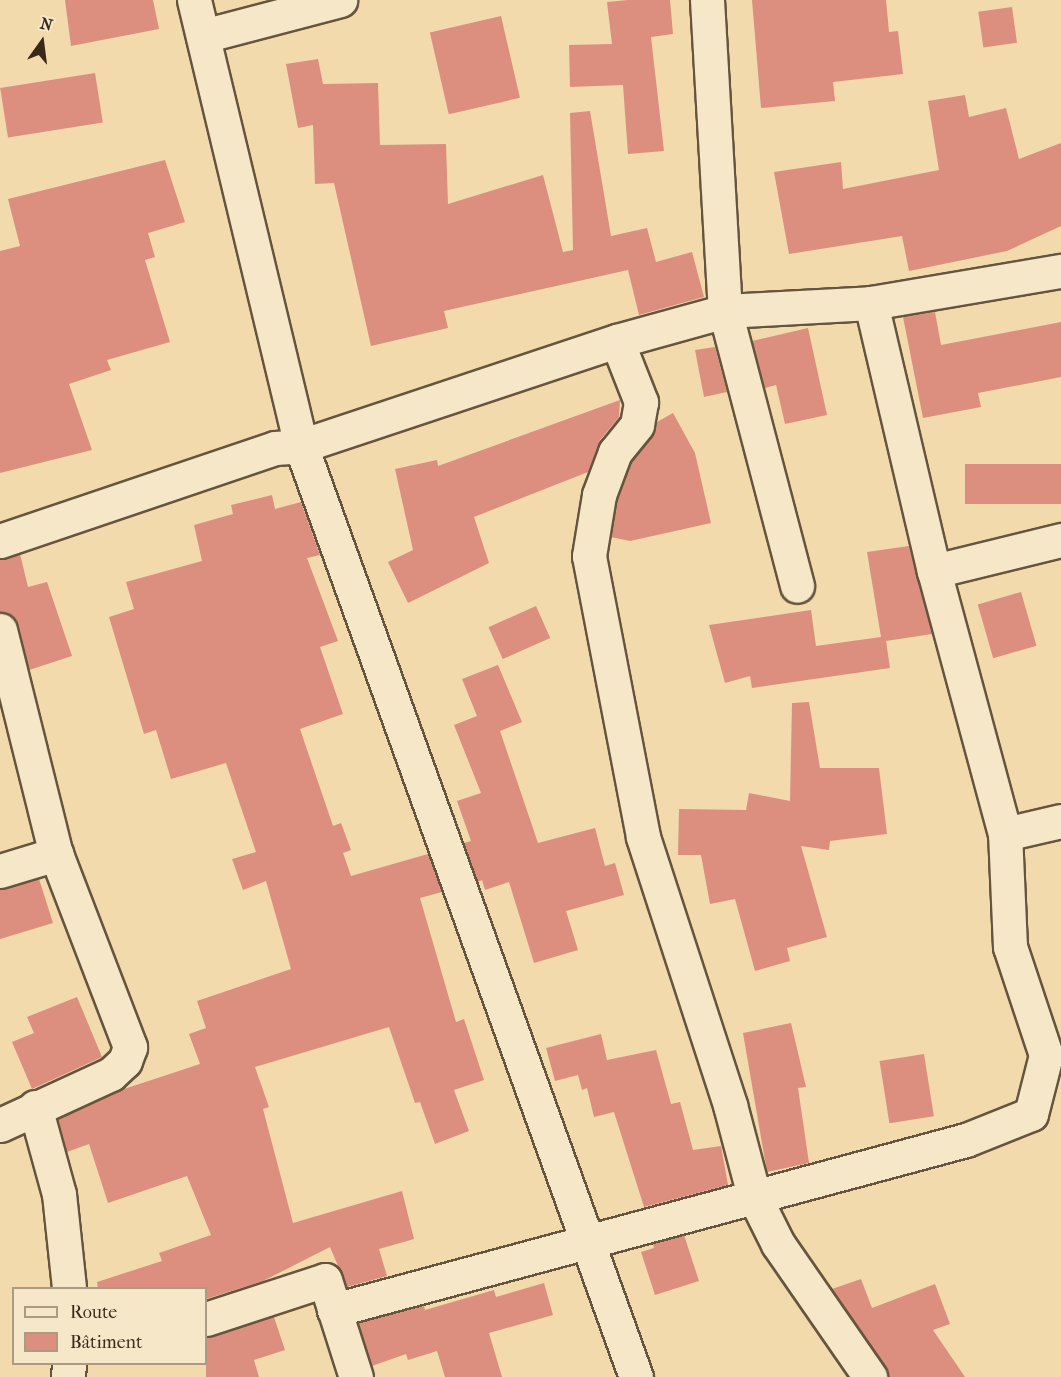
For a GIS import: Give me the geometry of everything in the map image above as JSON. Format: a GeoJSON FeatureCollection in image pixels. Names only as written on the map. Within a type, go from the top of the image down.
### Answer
{"type":"FeatureCollection","features":[{"type":"Feature","properties":{"kind":"street"},"geometry":{"type":"LineString","coordinates":[[194,0],[301,446],[636,1377]]}},
{"type":"Feature","properties":{"kind":"street"},"geometry":{"type":"LineString","coordinates":[[203,36],[340,0]]}},
{"type":"Feature","properties":{"kind":"street"},"geometry":{"type":"LineString","coordinates":[[707,0],[725,311],[797,586]]}},
{"type":"Feature","properties":{"kind":"street"},"geometry":{"type":"LineString","coordinates":[[0,541],[275,448],[301,446],[617,340],[725,311],[871,303],[1061,271]]}},
{"type":"Feature","properties":{"kind":"street"},"geometry":{"type":"LineString","coordinates":[[334,1310],[587,1245],[754,1196],[966,1140],[1031,1114],[1047,1055],[1010,947],[1005,834],[934,571],[871,303]]}},
{"type":"Feature","properties":{"kind":"street"},"geometry":{"type":"LineString","coordinates":[[617,340],[641,402],[637,425],[615,452],[598,495],[589,556],[643,837],[730,1105],[754,1196],[778,1244],[870,1377]]}},
{"type":"Feature","properties":{"kind":"street"},"geometry":{"type":"LineString","coordinates":[[934,571],[1061,540]]}},
{"type":"Feature","properties":{"kind":"street"},"geometry":{"type":"LineString","coordinates":[[0,630],[56,854],[130,1047],[125,1061],[111,1074],[0,1125]]}},
{"type":"Feature","properties":{"kind":"street"},"geometry":{"type":"LineString","coordinates":[[1005,834],[1061,821]]}},
{"type":"Feature","properties":{"kind":"street"},"geometry":{"type":"LineString","coordinates":[[0,871],[56,854]]}},
{"type":"Feature","properties":{"kind":"street"},"geometry":{"type":"LineString","coordinates":[[35,1107],[59,1194],[69,1287]]}},
{"type":"Feature","properties":{"kind":"street"},"geometry":{"type":"LineString","coordinates":[[207,1319],[325,1280],[357,1377]]}},
{"type":"Feature","properties":{"kind":"building"},"geometry":{"type":"Polygon","coordinates":[[[65,0],[153,0],[159,29],[71,46],[65,0]]]}},
{"type":"Feature","properties":{"kind":"building"},"geometry":{"type":"Polygon","coordinates":[[[670,0],[673,34],[651,37],[664,151],[628,154],[623,85],[570,87],[569,45],[612,44],[607,2],[670,0]]]}},
{"type":"Feature","properties":{"kind":"building"},"geometry":{"type":"Polygon","coordinates":[[[752,0],[886,0],[889,32],[898,31],[903,74],[833,82],[835,101],[761,108],[752,0]]]}},
{"type":"Feature","properties":{"kind":"building"},"geometry":{"type":"Polygon","coordinates":[[[1012,7],[1017,43],[983,47],[978,12],[1012,7]]]}},
{"type":"Feature","properties":{"kind":"building"},"geometry":{"type":"Polygon","coordinates":[[[501,16],[520,98],[449,114],[430,32],[501,16]]]}},
{"type":"Feature","properties":{"kind":"building"},"geometry":{"type":"Polygon","coordinates":[[[318,59],[323,84],[378,83],[380,145],[446,144],[448,204],[543,175],[563,252],[573,250],[570,113],[590,111],[611,236],[647,228],[656,262],[692,252],[704,297],[639,315],[628,270],[444,311],[448,328],[371,346],[334,183],[315,184],[313,125],[298,128],[286,64],[318,59]]]}},
{"type":"Feature","properties":{"kind":"building"},"geometry":{"type":"Polygon","coordinates":[[[95,73],[103,122],[8,137],[0,88],[95,73]]]}},
{"type":"Feature","properties":{"kind":"building"},"geometry":{"type":"Polygon","coordinates":[[[965,95],[969,117],[1006,108],[1019,159],[1061,143],[1061,226],[1007,251],[909,271],[902,236],[789,254],[774,172],[841,162],[843,189],[939,170],[928,101],[965,95]]]}},
{"type":"Feature","properties":{"kind":"building"},"geometry":{"type":"Polygon","coordinates":[[[165,160],[185,222],[148,233],[155,257],[145,260],[170,342],[107,360],[111,370],[69,384],[92,450],[0,473],[0,251],[20,246],[8,199],[165,160]]]}},
{"type":"Feature","properties":{"kind":"building"},"geometry":{"type":"Polygon","coordinates":[[[935,312],[941,345],[1061,322],[1061,377],[978,393],[981,407],[923,418],[903,317],[935,312]]]}},
{"type":"Feature","properties":{"kind":"building"},"geometry":{"type":"Polygon","coordinates":[[[808,328],[827,415],[785,424],[776,385],[765,388],[752,341],[808,328]]]}},
{"type":"Feature","properties":{"kind":"building"},"geometry":{"type":"Polygon","coordinates":[[[715,347],[727,392],[704,397],[695,350],[715,347]]]}},
{"type":"Feature","properties":{"kind":"building"},"geometry":{"type":"Polygon","coordinates":[[[620,400],[619,417],[600,440],[588,472],[474,517],[489,563],[408,603],[388,562],[413,550],[395,469],[437,460],[438,466],[620,400]]]}},
{"type":"Feature","properties":{"kind":"building"},"geometry":{"type":"Polygon","coordinates":[[[673,413],[695,453],[711,523],[630,541],[611,537],[617,500],[632,461],[652,437],[657,422],[673,413]]]}},
{"type":"Feature","properties":{"kind":"building"},"geometry":{"type":"Polygon","coordinates":[[[965,464],[1061,464],[1061,504],[965,504],[965,464]]]}},
{"type":"Feature","properties":{"kind":"building"},"geometry":{"type":"Polygon","coordinates":[[[272,495],[275,509],[301,502],[320,555],[307,558],[338,641],[320,647],[343,714],[300,729],[333,826],[341,823],[351,850],[343,853],[351,876],[428,854],[442,892],[420,898],[456,1022],[464,1019],[484,1080],[454,1090],[469,1131],[435,1144],[420,1102],[415,1103],[389,1027],[255,1067],[269,1107],[263,1109],[293,1223],[402,1191],[414,1239],[379,1249],[387,1276],[347,1287],[330,1247],[263,1281],[207,1299],[207,1287],[98,1287],[97,1282],[162,1261],[159,1253],[211,1235],[187,1176],[108,1203],[89,1144],[67,1152],[58,1119],[121,1090],[200,1064],[189,1034],[206,1028],[197,1001],[291,969],[266,881],[243,890],[232,859],[256,852],[226,763],[171,779],[156,730],[144,734],[109,617],[134,609],[126,582],[202,561],[194,525],[233,514],[231,505],[272,495]]]}},
{"type":"Feature","properties":{"kind":"building"},"geometry":{"type":"Polygon","coordinates":[[[909,546],[932,634],[886,641],[890,668],[752,688],[750,676],[725,683],[709,625],[811,610],[816,646],[881,637],[867,552],[909,546]]]}},
{"type":"Feature","properties":{"kind":"building"},"geometry":{"type":"Polygon","coordinates":[[[20,554],[28,587],[47,582],[72,656],[29,670],[18,625],[13,617],[0,612],[0,559],[20,554]]]}},
{"type":"Feature","properties":{"kind":"building"},"geometry":{"type":"Polygon","coordinates":[[[1021,592],[1036,646],[993,658],[978,604],[1021,592]]]}},
{"type":"Feature","properties":{"kind":"building"},"geometry":{"type":"Polygon","coordinates":[[[536,606],[550,638],[503,659],[488,627],[536,606]]]}},
{"type":"Feature","properties":{"kind":"building"},"geometry":{"type":"Polygon","coordinates":[[[498,665],[522,722],[500,731],[538,843],[595,828],[605,866],[615,863],[624,895],[566,911],[578,950],[534,963],[509,882],[485,890],[482,880],[478,882],[464,843],[471,841],[457,801],[481,793],[454,725],[477,716],[462,679],[498,665]]]}},
{"type":"Feature","properties":{"kind":"building"},"geometry":{"type":"Polygon","coordinates":[[[809,702],[820,768],[879,768],[887,834],[830,841],[829,850],[801,846],[827,937],[787,948],[790,961],[755,971],[735,899],[710,904],[701,855],[678,855],[679,809],[746,810],[749,793],[790,801],[792,703],[809,702]]]}},
{"type":"Feature","properties":{"kind":"building"},"geometry":{"type":"Polygon","coordinates":[[[39,879],[53,923],[0,939],[0,889],[39,879]]]}},
{"type":"Feature","properties":{"kind":"building"},"geometry":{"type":"Polygon","coordinates":[[[77,997],[102,1057],[32,1089],[12,1042],[34,1033],[27,1017],[77,997]]]}},
{"type":"Feature","properties":{"kind":"building"},"geometry":{"type":"Polygon","coordinates":[[[791,1023],[806,1087],[798,1088],[809,1163],[767,1172],[743,1033],[791,1023]]]}},
{"type":"Feature","properties":{"kind":"building"},"geometry":{"type":"Polygon","coordinates":[[[601,1034],[607,1060],[656,1050],[671,1104],[680,1102],[693,1150],[721,1146],[728,1185],[644,1207],[614,1112],[594,1117],[587,1088],[582,1090],[578,1075],[555,1081],[546,1048],[601,1034]]]}},
{"type":"Feature","properties":{"kind":"building"},"geometry":{"type":"Polygon","coordinates":[[[924,1054],[934,1116],[889,1123],[880,1061],[924,1054]]]}},
{"type":"Feature","properties":{"kind":"building"},"geometry":{"type":"Polygon","coordinates":[[[684,1235],[699,1281],[655,1295],[641,1252],[654,1248],[653,1244],[684,1235]]]}},
{"type":"Feature","properties":{"kind":"building"},"geometry":{"type":"Polygon","coordinates":[[[861,1279],[872,1308],[935,1284],[950,1324],[933,1330],[965,1377],[888,1377],[885,1366],[832,1289],[861,1279]]]}},
{"type":"Feature","properties":{"kind":"building"},"geometry":{"type":"Polygon","coordinates":[[[544,1283],[553,1315],[489,1333],[502,1377],[445,1377],[437,1351],[408,1360],[406,1354],[372,1366],[358,1323],[424,1306],[425,1310],[494,1290],[496,1297],[544,1283]]]}},
{"type":"Feature","properties":{"kind":"building"},"geometry":{"type":"Polygon","coordinates":[[[274,1317],[285,1350],[254,1360],[259,1377],[206,1377],[207,1337],[274,1317]]]}}]}
